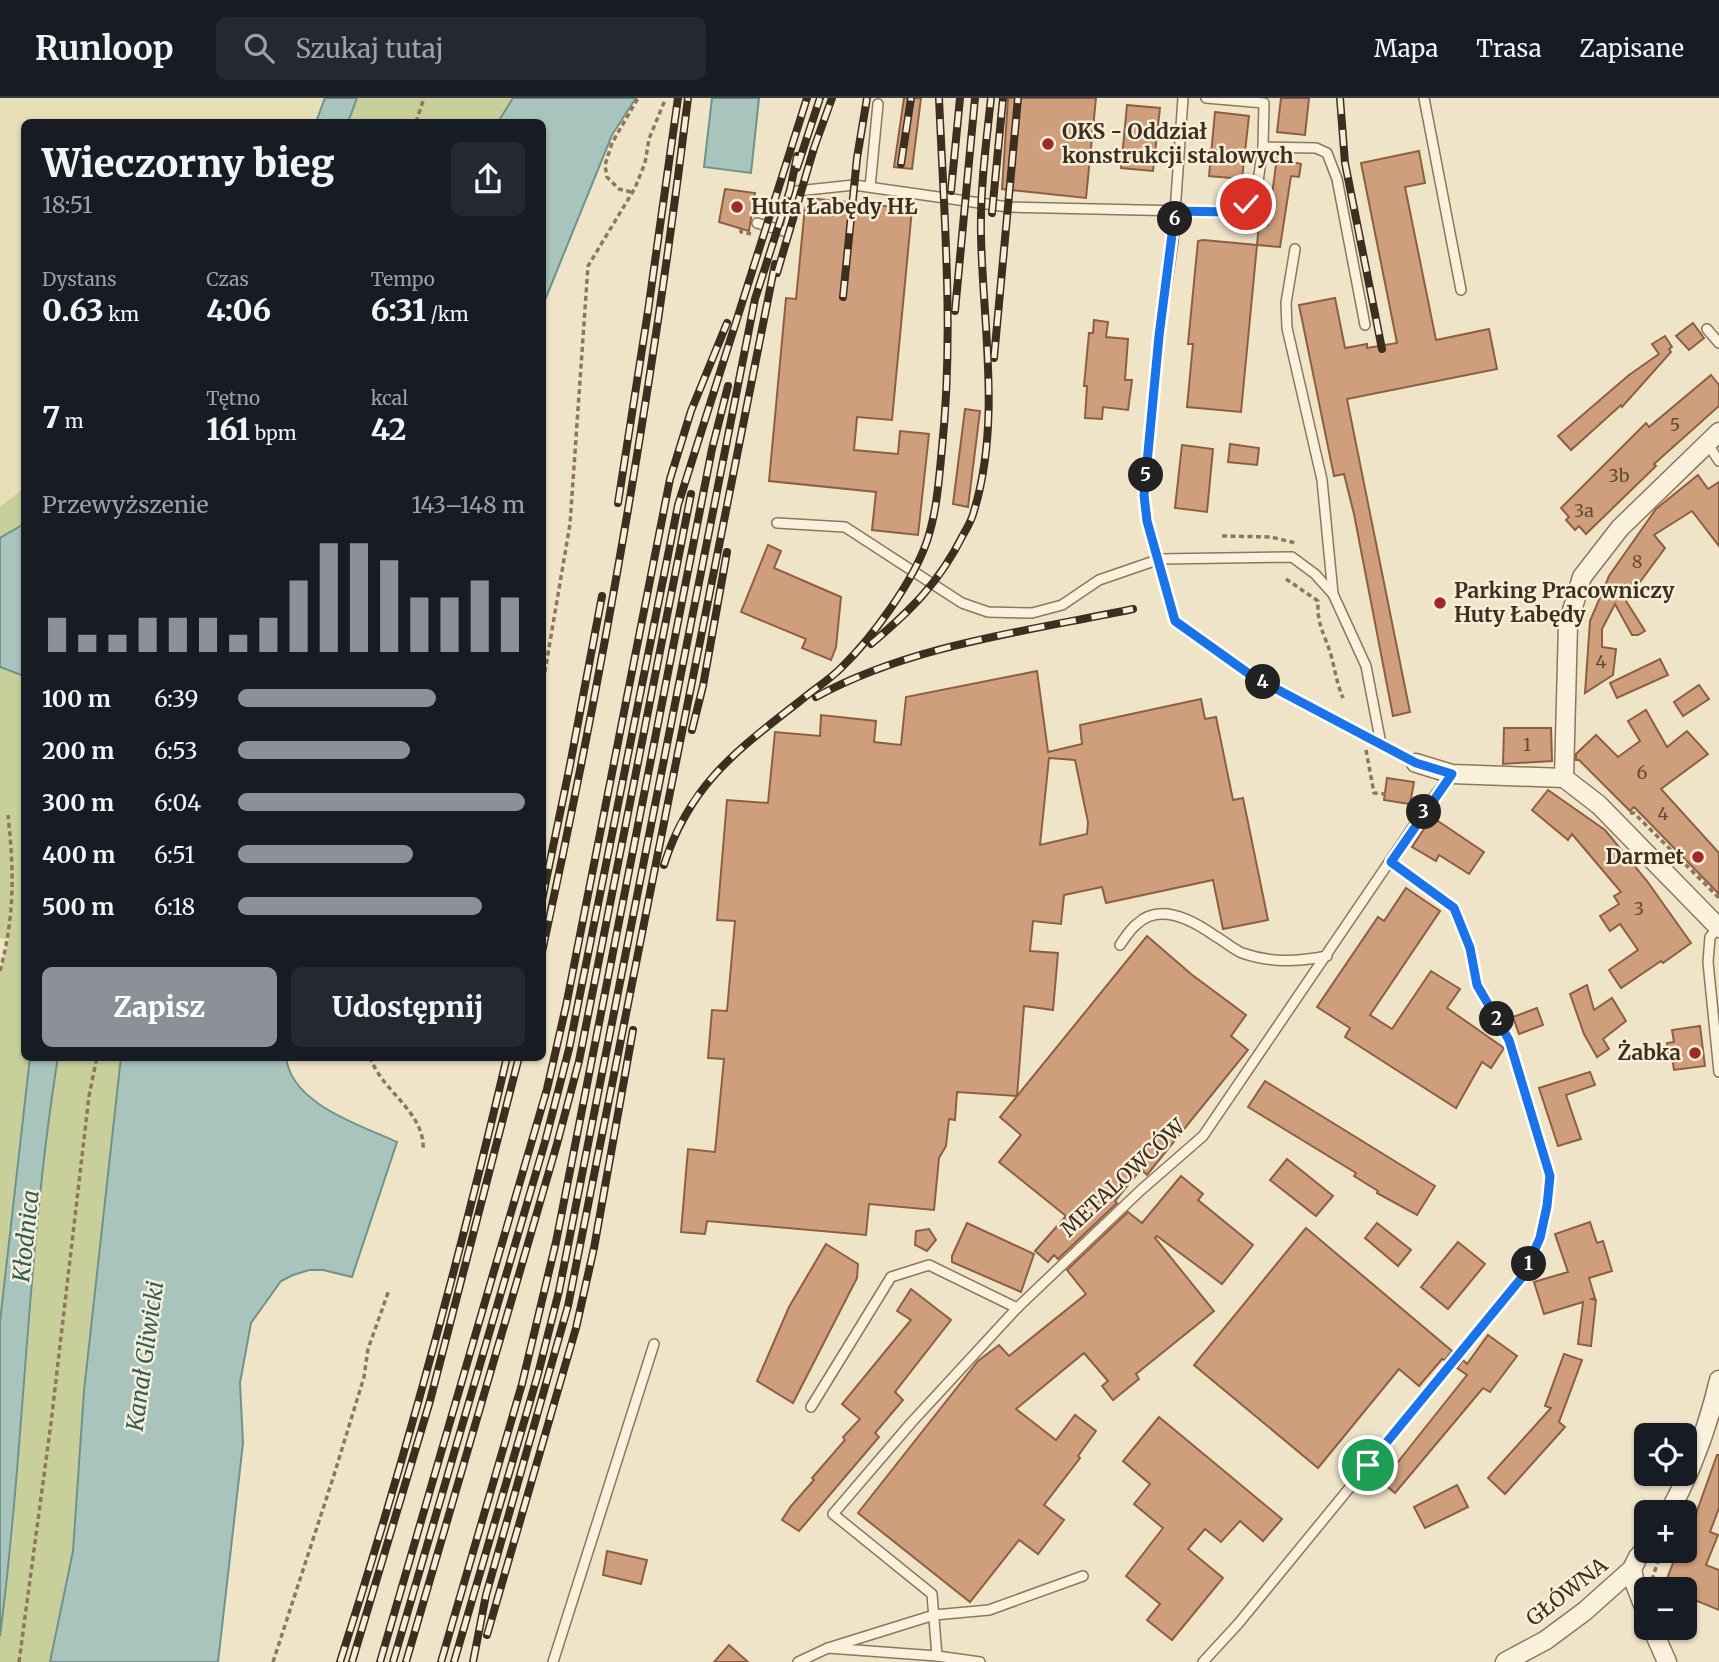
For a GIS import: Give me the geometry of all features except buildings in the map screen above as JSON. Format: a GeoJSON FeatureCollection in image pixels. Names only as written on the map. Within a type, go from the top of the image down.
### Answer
{"type":"FeatureCollection","features":[{"type":"Feature","properties":{"kind":"street"},"geometry":{"type":"LineString","coordinates":[[1564,778],[1568,624],[1582,577],[1620,528],[1713,437]]}},
{"type":"Feature","properties":{"kind":"street"},"geometry":{"type":"LineString","coordinates":[[1416,763],[1452,774],[1564,778],[1599,805],[1719,928]]}},
{"type":"Feature","properties":{"kind":"street"},"geometry":{"type":"LineString","coordinates":[[1675,1500],[1692,1468],[1719,1380]]}},
{"type":"Feature","properties":{"kind":"street","name":"GŁÓWNA"},"geometry":{"type":"LineString","coordinates":[[1505,1662],[1546,1640],[1587,1610],[1632,1569],[1635,1563]]}},
{"type":"Feature","properties":{"kind":"street"},"geometry":{"type":"LineString","coordinates":[[1632,1569],[1634,1584]]}},
{"type":"Feature","properties":{"kind":"street"},"geometry":{"type":"LineString","coordinates":[[1657,1640],[1667,1662]]}},
{"type":"Feature","properties":{"kind":"lane"},"geometry":{"type":"LineString","coordinates":[[1183,98],[1175,211],[1159,336],[1144,495],[1147,521],[1160,559],[1175,621],[1252,676],[1416,763]]}},
{"type":"Feature","properties":{"kind":"lane"},"geometry":{"type":"LineString","coordinates":[[757,223],[787,232],[797,191],[854,185],[1009,207],[1229,212],[1246,204],[1256,195],[1263,147],[1265,103],[1206,98]]}},
{"type":"Feature","properties":{"kind":"lane"},"geometry":{"type":"LineString","coordinates":[[1424,98],[1461,290]]}},
{"type":"Feature","properties":{"kind":"lane"},"geometry":{"type":"LineString","coordinates":[[870,187],[878,104]]}},
{"type":"Feature","properties":{"kind":"lane"},"geometry":{"type":"LineString","coordinates":[[1263,147],[1316,148],[1327,153],[1337,179],[1365,325]]}},
{"type":"Feature","properties":{"kind":"lane"},"geometry":{"type":"LineString","coordinates":[[1295,249],[1286,303],[1287,328],[1322,480],[1333,594]]}},
{"type":"Feature","properties":{"kind":"lane"},"geometry":{"type":"LineString","coordinates":[[1706,329],[1719,343]]}},
{"type":"Feature","properties":{"kind":"lane"},"geometry":{"type":"LineString","coordinates":[[1713,437],[1719,461]]}},
{"type":"Feature","properties":{"kind":"lane"},"geometry":{"type":"LineString","coordinates":[[777,523],[845,527],[962,603],[988,612],[1032,613],[1062,605],[1099,580],[1160,559],[1292,557],[1315,574],[1333,594],[1366,666],[1381,744]]}},
{"type":"Feature","properties":{"kind":"lane","name":"METALOWCÓW"},"geometry":{"type":"LineString","coordinates":[[934,1615],[932,1594],[833,1514],[911,1423],[1017,1308],[1141,1190],[1203,1136],[1452,774]]}},
{"type":"Feature","properties":{"kind":"lane"},"geometry":{"type":"LineString","coordinates":[[1203,1662],[1238,1624],[1523,1276],[1540,1238],[1550,1176],[1509,1040],[1477,985],[1470,948],[1454,908],[1391,862]]}},
{"type":"Feature","properties":{"kind":"lane"},"geometry":{"type":"LineString","coordinates":[[1120,945],[1137,923],[1153,914],[1175,915],[1196,922],[1239,952],[1270,962],[1303,961],[1327,956]]}},
{"type":"Feature","properties":{"kind":"lane"},"geometry":{"type":"LineString","coordinates":[[1719,928],[1710,937],[1708,962],[1719,1072]]}},
{"type":"Feature","properties":{"kind":"lane"},"geometry":{"type":"LineString","coordinates":[[811,1407],[891,1276],[929,1265],[1017,1308]]}},
{"type":"Feature","properties":{"kind":"lane"},"geometry":{"type":"LineString","coordinates":[[553,1662],[654,1344]]}},
{"type":"Feature","properties":{"kind":"lane"},"geometry":{"type":"LineString","coordinates":[[798,1662],[828,1647],[934,1615],[989,1610],[1083,1576]]}},
{"type":"Feature","properties":{"kind":"lane"},"geometry":{"type":"LineString","coordinates":[[934,1615],[937,1656]]}},
{"type":"Feature","properties":{"kind":"lane"},"geometry":{"type":"LineString","coordinates":[[828,1647],[980,1662]]}},
{"type":"Feature","properties":{"kind":"path"},"geometry":{"type":"LineString","coordinates":[[417,119],[424,98]]}},
{"type":"Feature","properties":{"kind":"path"},"geometry":{"type":"LineString","coordinates":[[633,190],[619,189],[607,177],[605,165],[612,143],[638,98]]}},
{"type":"Feature","properties":{"kind":"path"},"geometry":{"type":"LineString","coordinates":[[546,665],[570,524],[588,266],[633,190],[645,163],[649,139],[665,100]]}},
{"type":"Feature","properties":{"kind":"path"},"geometry":{"type":"LineString","coordinates":[[1222,536],[1271,537],[1296,543]]}},
{"type":"Feature","properties":{"kind":"path"},"geometry":{"type":"LineString","coordinates":[[1286,579],[1318,601],[1317,620],[1343,698]]}},
{"type":"Feature","properties":{"kind":"path"},"geometry":{"type":"LineString","coordinates":[[1363,742],[1369,759],[1374,793],[1385,794]]}},
{"type":"Feature","properties":{"kind":"path"},"geometry":{"type":"LineString","coordinates":[[0,971],[9,938],[13,902],[14,877],[8,815]]}},
{"type":"Feature","properties":{"kind":"path"},"geometry":{"type":"LineString","coordinates":[[19,1662],[51,1423],[89,1096],[96,1061]]}},
{"type":"Feature","properties":{"kind":"path"},"geometry":{"type":"LineString","coordinates":[[372,1061],[375,1070],[419,1125],[424,1136],[424,1151]]}},
{"type":"Feature","properties":{"kind":"path"},"geometry":{"type":"LineString","coordinates":[[273,1662],[334,1475],[364,1377],[368,1349],[389,1290]]}},
{"type":"Feature","properties":{"kind":"shaded area"},"geometry":{"type":"Polygon","coordinates":[[[0,98],[325,98],[317,119],[21,119],[21,490],[0,507],[0,98]]]}},
{"type":"Feature","properties":{"kind":"green space"},"geometry":{"type":"Polygon","coordinates":[[[357,98],[514,98],[500,119],[349,119],[357,98]]]}},
{"type":"Feature","properties":{"kind":"green space"},"geometry":{"type":"Polygon","coordinates":[[[21,490],[21,1061],[30,1061],[0,1322],[0,971],[9,939],[0,938],[0,507],[21,490]]]}},
{"type":"Feature","properties":{"kind":"green space"},"geometry":{"type":"Polygon","coordinates":[[[57,1061],[121,1061],[84,1391],[73,1551],[50,1662],[0,1662],[0,1636],[12,1542],[44,1144],[57,1061]]]}},
{"type":"Feature","properties":{"kind":"water"},"geometry":{"type":"Polygon","coordinates":[[[325,98],[357,98],[349,119],[317,119],[325,98]]]}},
{"type":"Feature","properties":{"kind":"water"},"geometry":{"type":"Polygon","coordinates":[[[513,98],[636,98],[612,135],[546,298],[546,119],[500,119],[513,98]]]}},
{"type":"Feature","properties":{"kind":"water"},"geometry":{"type":"Polygon","coordinates":[[[712,98],[759,98],[751,173],[704,167],[712,98]]]}},
{"type":"Feature","properties":{"kind":"water"},"geometry":{"type":"Polygon","coordinates":[[[21,526],[21,675],[0,667],[0,538],[21,526]]]}},
{"type":"Feature","properties":{"kind":"water","name":"Kłodnica"},"geometry":{"type":"Polygon","coordinates":[[[30,1061],[57,1061],[39,1201],[0,1636],[0,1322],[30,1061]]]}},
{"type":"Feature","properties":{"kind":"water","name":"Kanał Gliwicki"},"geometry":{"type":"Polygon","coordinates":[[[121,1061],[287,1061],[300,1088],[314,1100],[347,1120],[397,1142],[352,1277],[323,1270],[309,1270],[293,1275],[281,1281],[251,1323],[240,1383],[243,1443],[218,1662],[50,1662],[73,1551],[84,1391],[121,1061]]]}},
{"type":"Feature","properties":{"kind":"railway"},"geometry":{"type":"LineString","coordinates":[[618,503],[678,98]]}},
{"type":"Feature","properties":{"kind":"railway"},"geometry":{"type":"LineString","coordinates":[[546,934],[586,740],[625,526],[659,312],[688,98]]}},
{"type":"Feature","properties":{"kind":"railway"},"geometry":{"type":"LineString","coordinates":[[393,1662],[545,1142],[569,1049],[678,505],[807,98]]}},
{"type":"Feature","properties":{"kind":"railway"},"geometry":{"type":"LineString","coordinates":[[797,168],[820,98]]}},
{"type":"Feature","properties":{"kind":"railway"},"geometry":{"type":"LineString","coordinates":[[777,273],[814,148],[832,98]]}},
{"type":"Feature","properties":{"kind":"railway"},"geometry":{"type":"LineString","coordinates":[[843,297],[857,158],[867,98]]}},
{"type":"Feature","properties":{"kind":"railway"},"geometry":{"type":"LineString","coordinates":[[901,164],[911,98]]}},
{"type":"Feature","properties":{"kind":"railway"},"geometry":{"type":"LineString","coordinates":[[664,865],[674,837],[701,791],[736,753],[831,677],[853,656],[902,591],[927,541],[939,483],[946,404],[947,273],[939,98]]}},
{"type":"Feature","properties":{"kind":"railway"},"geometry":{"type":"LineString","coordinates":[[951,191],[960,98]]}},
{"type":"Feature","properties":{"kind":"railway"},"geometry":{"type":"LineString","coordinates":[[955,311],[975,98]]}},
{"type":"Feature","properties":{"kind":"railway"},"geometry":{"type":"LineString","coordinates":[[871,644],[911,607],[944,568],[971,521],[982,478],[989,409],[981,219],[991,98]]}},
{"type":"Feature","properties":{"kind":"railway"},"geometry":{"type":"LineString","coordinates":[[992,213],[1003,98]]}},
{"type":"Feature","properties":{"kind":"railway"},"geometry":{"type":"LineString","coordinates":[[994,358],[1018,98]]}},
{"type":"Feature","properties":{"kind":"railway"},"geometry":{"type":"LineString","coordinates":[[1340,98],[1345,163],[1382,349]]}},
{"type":"Feature","properties":{"kind":"railway"},"geometry":{"type":"LineString","coordinates":[[454,1662],[538,1374],[559,1291],[755,299],[790,190],[797,156]]}},
{"type":"Feature","properties":{"kind":"railway"},"geometry":{"type":"LineString","coordinates":[[473,1662],[486,1595],[568,1306],[775,264]]}},
{"type":"Feature","properties":{"kind":"railway"},"geometry":{"type":"LineString","coordinates":[[380,1662],[547,1089],[566,1006],[670,479],[691,411],[727,323]]}},
{"type":"Feature","properties":{"kind":"railway"},"geometry":{"type":"LineString","coordinates":[[441,1662],[522,1384],[556,1242],[712,449],[728,386]]}},
{"type":"Feature","properties":{"kind":"railway"},"geometry":{"type":"LineString","coordinates":[[406,1662],[579,1061],[691,494]]}},
{"type":"Feature","properties":{"kind":"railway"},"geometry":{"type":"LineString","coordinates":[[692,730],[703,686],[727,552]]}},
{"type":"Feature","properties":{"kind":"railway"},"geometry":{"type":"LineString","coordinates":[[546,881],[602,596]]}},
{"type":"Feature","properties":{"kind":"railway"},"geometry":{"type":"LineString","coordinates":[[816,697],[853,679],[930,652],[1133,609]]}},
{"type":"Feature","properties":{"kind":"railway"},"geometry":{"type":"LineString","coordinates":[[487,1635],[576,1328],[594,1248],[633,1030]]}},
{"type":"Feature","properties":{"kind":"railway"},"geometry":{"type":"LineString","coordinates":[[340,1662],[430,1361],[506,1061]]}},
{"type":"Feature","properties":{"kind":"railway"},"geometry":{"type":"LineString","coordinates":[[352,1662],[430,1401],[518,1061]]}},
{"type":"Feature","properties":{"kind":"place","name":"OKS - Oddział konstrukcji stalowych"},"geometry":{"type":"Point","coordinates":[1048,144]}},
{"type":"Feature","properties":{"kind":"place","name":"Huta Łabędy HŁ"},"geometry":{"type":"Point","coordinates":[737,207]}},
{"type":"Feature","properties":{"kind":"place","name":"Parking Pracowniczy Huty Łabędy"},"geometry":{"type":"Point","coordinates":[1440,603]}},
{"type":"Feature","properties":{"kind":"place","name":"Darmet"},"geometry":{"type":"Point","coordinates":[1698,857]}},
{"type":"Feature","properties":{"kind":"place","name":"Żabka"},"geometry":{"type":"Point","coordinates":[1695,1053]}},
{"type":"Feature","properties":{"kind":"route"},"geometry":{"type":"LineString","coordinates":[[1246,204],[1229,212],[1175,211],[1159,336],[1144,495],[1147,521],[1160,559],[1175,621],[1252,676],[1416,763],[1452,774],[1432,799],[1391,862],[1454,908],[1470,948],[1477,985],[1509,1040],[1550,1176],[1540,1238],[1523,1276],[1368,1465]]}}]}
